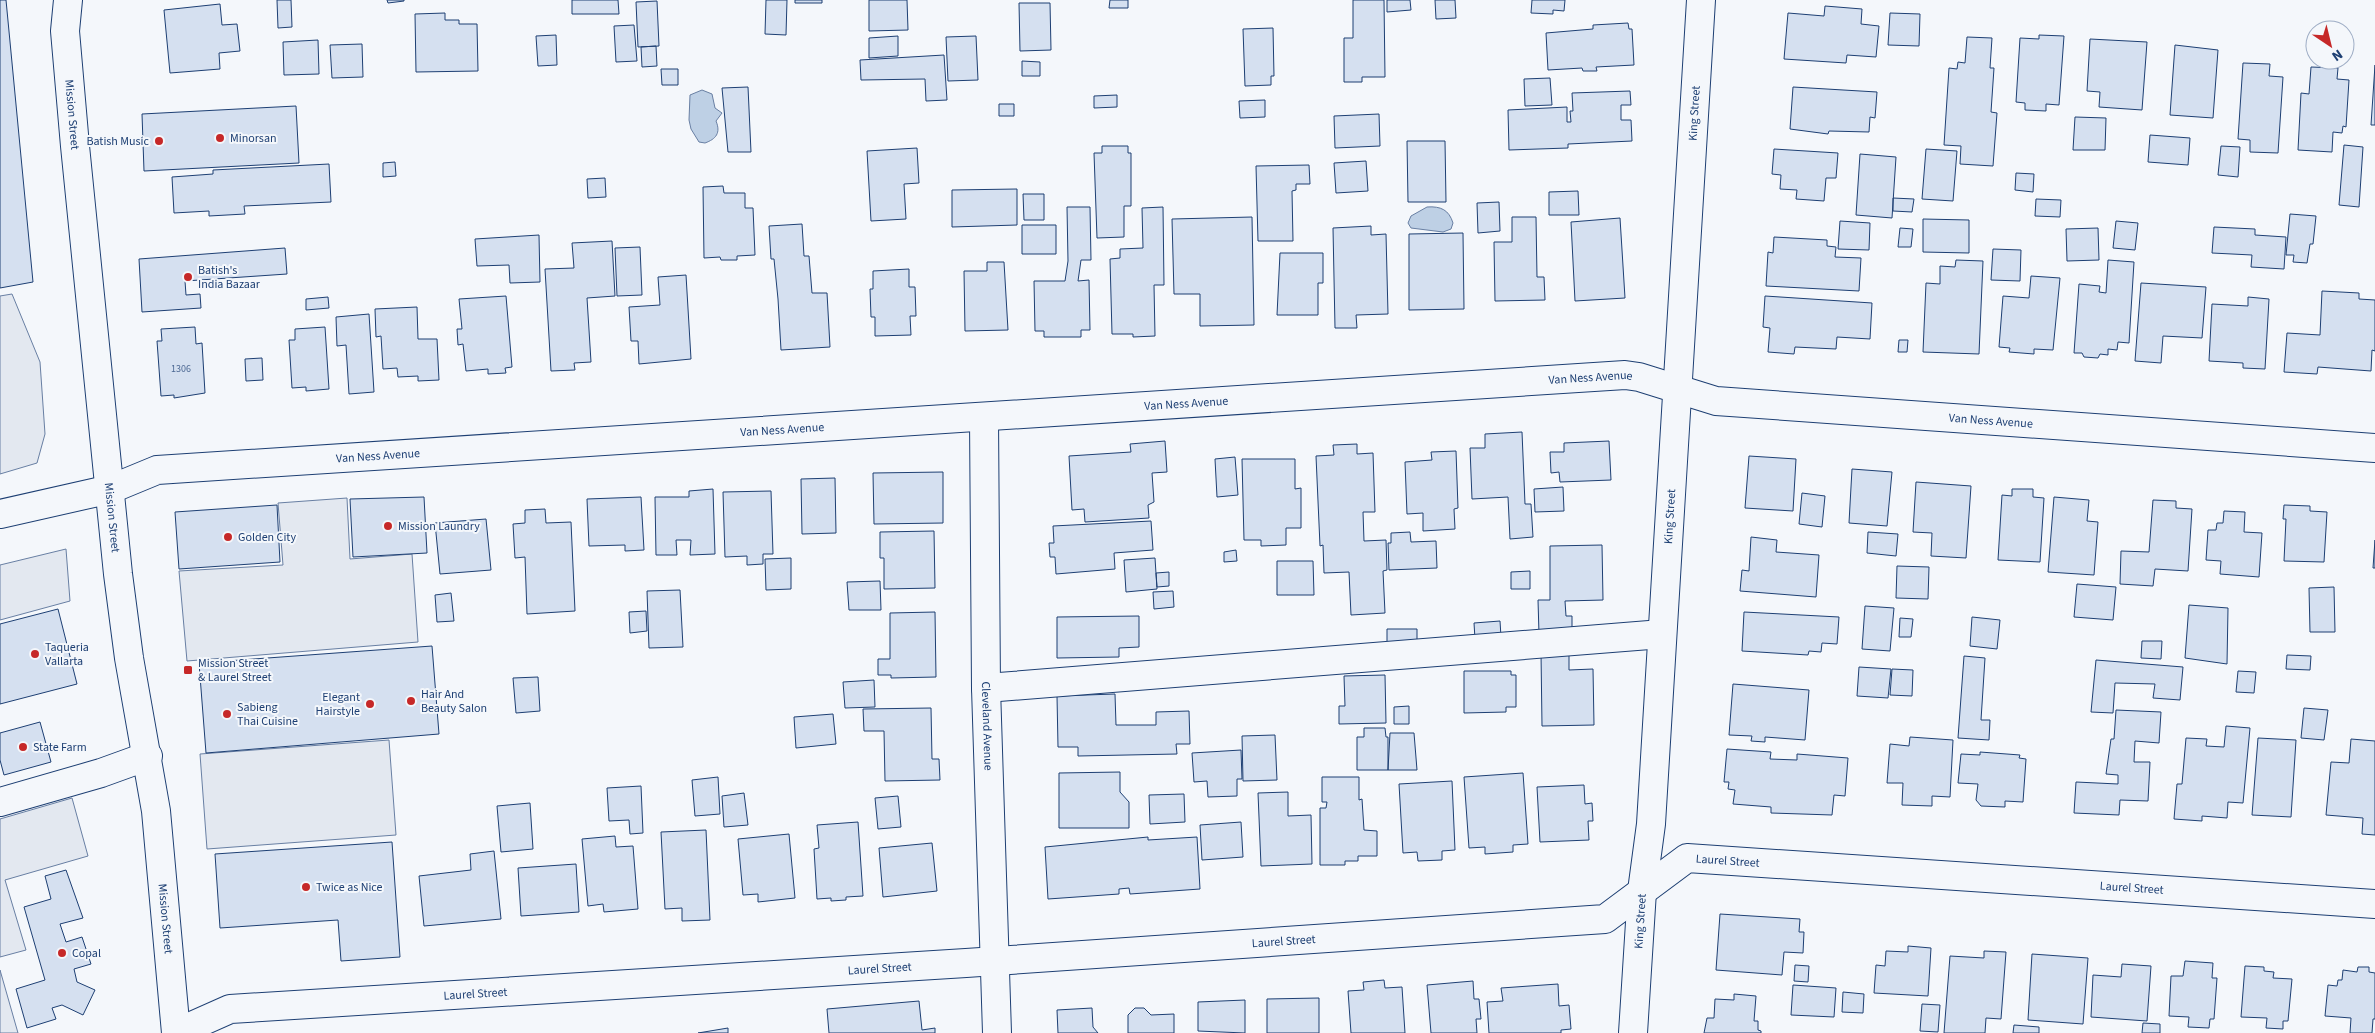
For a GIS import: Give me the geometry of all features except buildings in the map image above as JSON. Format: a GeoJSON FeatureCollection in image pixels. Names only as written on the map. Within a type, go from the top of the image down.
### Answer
{"type":"FeatureCollection","features":[{"type":"Feature","properties":{"kind":"main road","name":"Mission Street"},"geometry":{"type":"LineString","coordinates":[[68,0],[65,32],[118,574],[129,658],[148,756],[156,811],[176,1033]]}},
{"type":"Feature","properties":{"kind":"main road","name":"King Street"},"geometry":{"type":"LineString","coordinates":[[1633,1033],[1642,891],[1651,824],[1701,0]]}},
{"type":"Feature","properties":{"kind":"main road","name":"Van Ness Avenue"},"geometry":{"type":"LineString","coordinates":[[0,514],[111,489],[157,470],[984,418],[1625,375],[1678,388],[1716,401],[2375,448]]}},
{"type":"Feature","properties":{"kind":"main road","name":"Cleveland Avenue"},"geometry":{"type":"LineString","coordinates":[[984,418],[986,688],[997,1033]]}},
{"type":"Feature","properties":{"kind":"main road"},"geometry":{"type":"LineString","coordinates":[[986,688],[1662,634]]}},
{"type":"Feature","properties":{"kind":"main road"},"geometry":{"type":"LineString","coordinates":[[0,802],[101,773],[148,756]]}},
{"type":"Feature","properties":{"kind":"main road","name":"Laurel Street"},"geometry":{"type":"LineString","coordinates":[[176,1033],[230,1009],[1605,919],[1687,858],[2375,904]]}},
{"type":"Feature","properties":{"kind":"shaded area"},"geometry":{"type":"Polygon","coordinates":[[[12,294],[40,362],[45,434],[37,463],[0,474],[0,296],[12,294]]]}},
{"type":"Feature","properties":{"kind":"shaded area"},"geometry":{"type":"Polygon","coordinates":[[[347,498],[350,559],[412,554],[418,642],[187,661],[179,571],[283,565],[278,503],[347,498]]]}},
{"type":"Feature","properties":{"kind":"shaded area"},"geometry":{"type":"Polygon","coordinates":[[[66,549],[70,601],[0,620],[0,565],[66,549]]]}},
{"type":"Feature","properties":{"kind":"shaded area"},"geometry":{"type":"Polygon","coordinates":[[[389,740],[396,835],[207,849],[200,754],[389,740]]]}},
{"type":"Feature","properties":{"kind":"shaded area"},"geometry":{"type":"Polygon","coordinates":[[[72,798],[88,856],[5,880],[26,950],[0,957],[0,819],[72,798]]]}},
{"type":"Feature","properties":{"kind":"shaded area"},"geometry":{"type":"Polygon","coordinates":[[[0,970],[18,1033],[0,1033],[0,970]]]}},
{"type":"Feature","properties":{"kind":"water"},"geometry":{"type":"Polygon","coordinates":[[[702,90],[712,94],[715,108],[722,113],[716,121],[718,132],[712,140],[705,143],[699,142],[691,129],[689,120],[690,95],[702,90]]]}},
{"type":"Feature","properties":{"kind":"water"},"geometry":{"type":"Polygon","coordinates":[[[1427,207],[1440,208],[1447,212],[1453,223],[1451,229],[1443,232],[1411,228],[1408,223],[1411,216],[1427,207]]]}},
{"type":"Feature","properties":{"kind":"place","name":"Minorsan"},"geometry":{"type":"Point","coordinates":[220,138]}},
{"type":"Feature","properties":{"kind":"place","name":"Batish Music"},"geometry":{"type":"Point","coordinates":[159,141]}},
{"type":"Feature","properties":{"kind":"place","name":"Batish's India Bazaar"},"geometry":{"type":"Point","coordinates":[188,277]}},
{"type":"Feature","properties":{"kind":"place","name":"Mission Laundry"},"geometry":{"type":"Point","coordinates":[388,526]}},
{"type":"Feature","properties":{"kind":"place","name":"Golden City"},"geometry":{"type":"Point","coordinates":[228,537]}},
{"type":"Feature","properties":{"kind":"place","name":"Taqueria Vallarta"},"geometry":{"type":"Point","coordinates":[35,654]}},
{"type":"Feature","properties":{"kind":"place","name":"Mission Street & Laurel Street"},"geometry":{"type":"Point","coordinates":[188,670]}},
{"type":"Feature","properties":{"kind":"place","name":"Hair And Beauty Salon"},"geometry":{"type":"Point","coordinates":[411,701]}},
{"type":"Feature","properties":{"kind":"place","name":"Elegant Hairstyle"},"geometry":{"type":"Point","coordinates":[370,704]}},
{"type":"Feature","properties":{"kind":"place","name":"Sabieng Thai Cuisine"},"geometry":{"type":"Point","coordinates":[227,714]}},
{"type":"Feature","properties":{"kind":"place","name":"State Farm"},"geometry":{"type":"Point","coordinates":[23,747]}},
{"type":"Feature","properties":{"kind":"place","name":"Twice as Nice"},"geometry":{"type":"Point","coordinates":[306,887]}},
{"type":"Feature","properties":{"kind":"place","name":"Copal"},"geometry":{"type":"Point","coordinates":[62,953]}}]}
